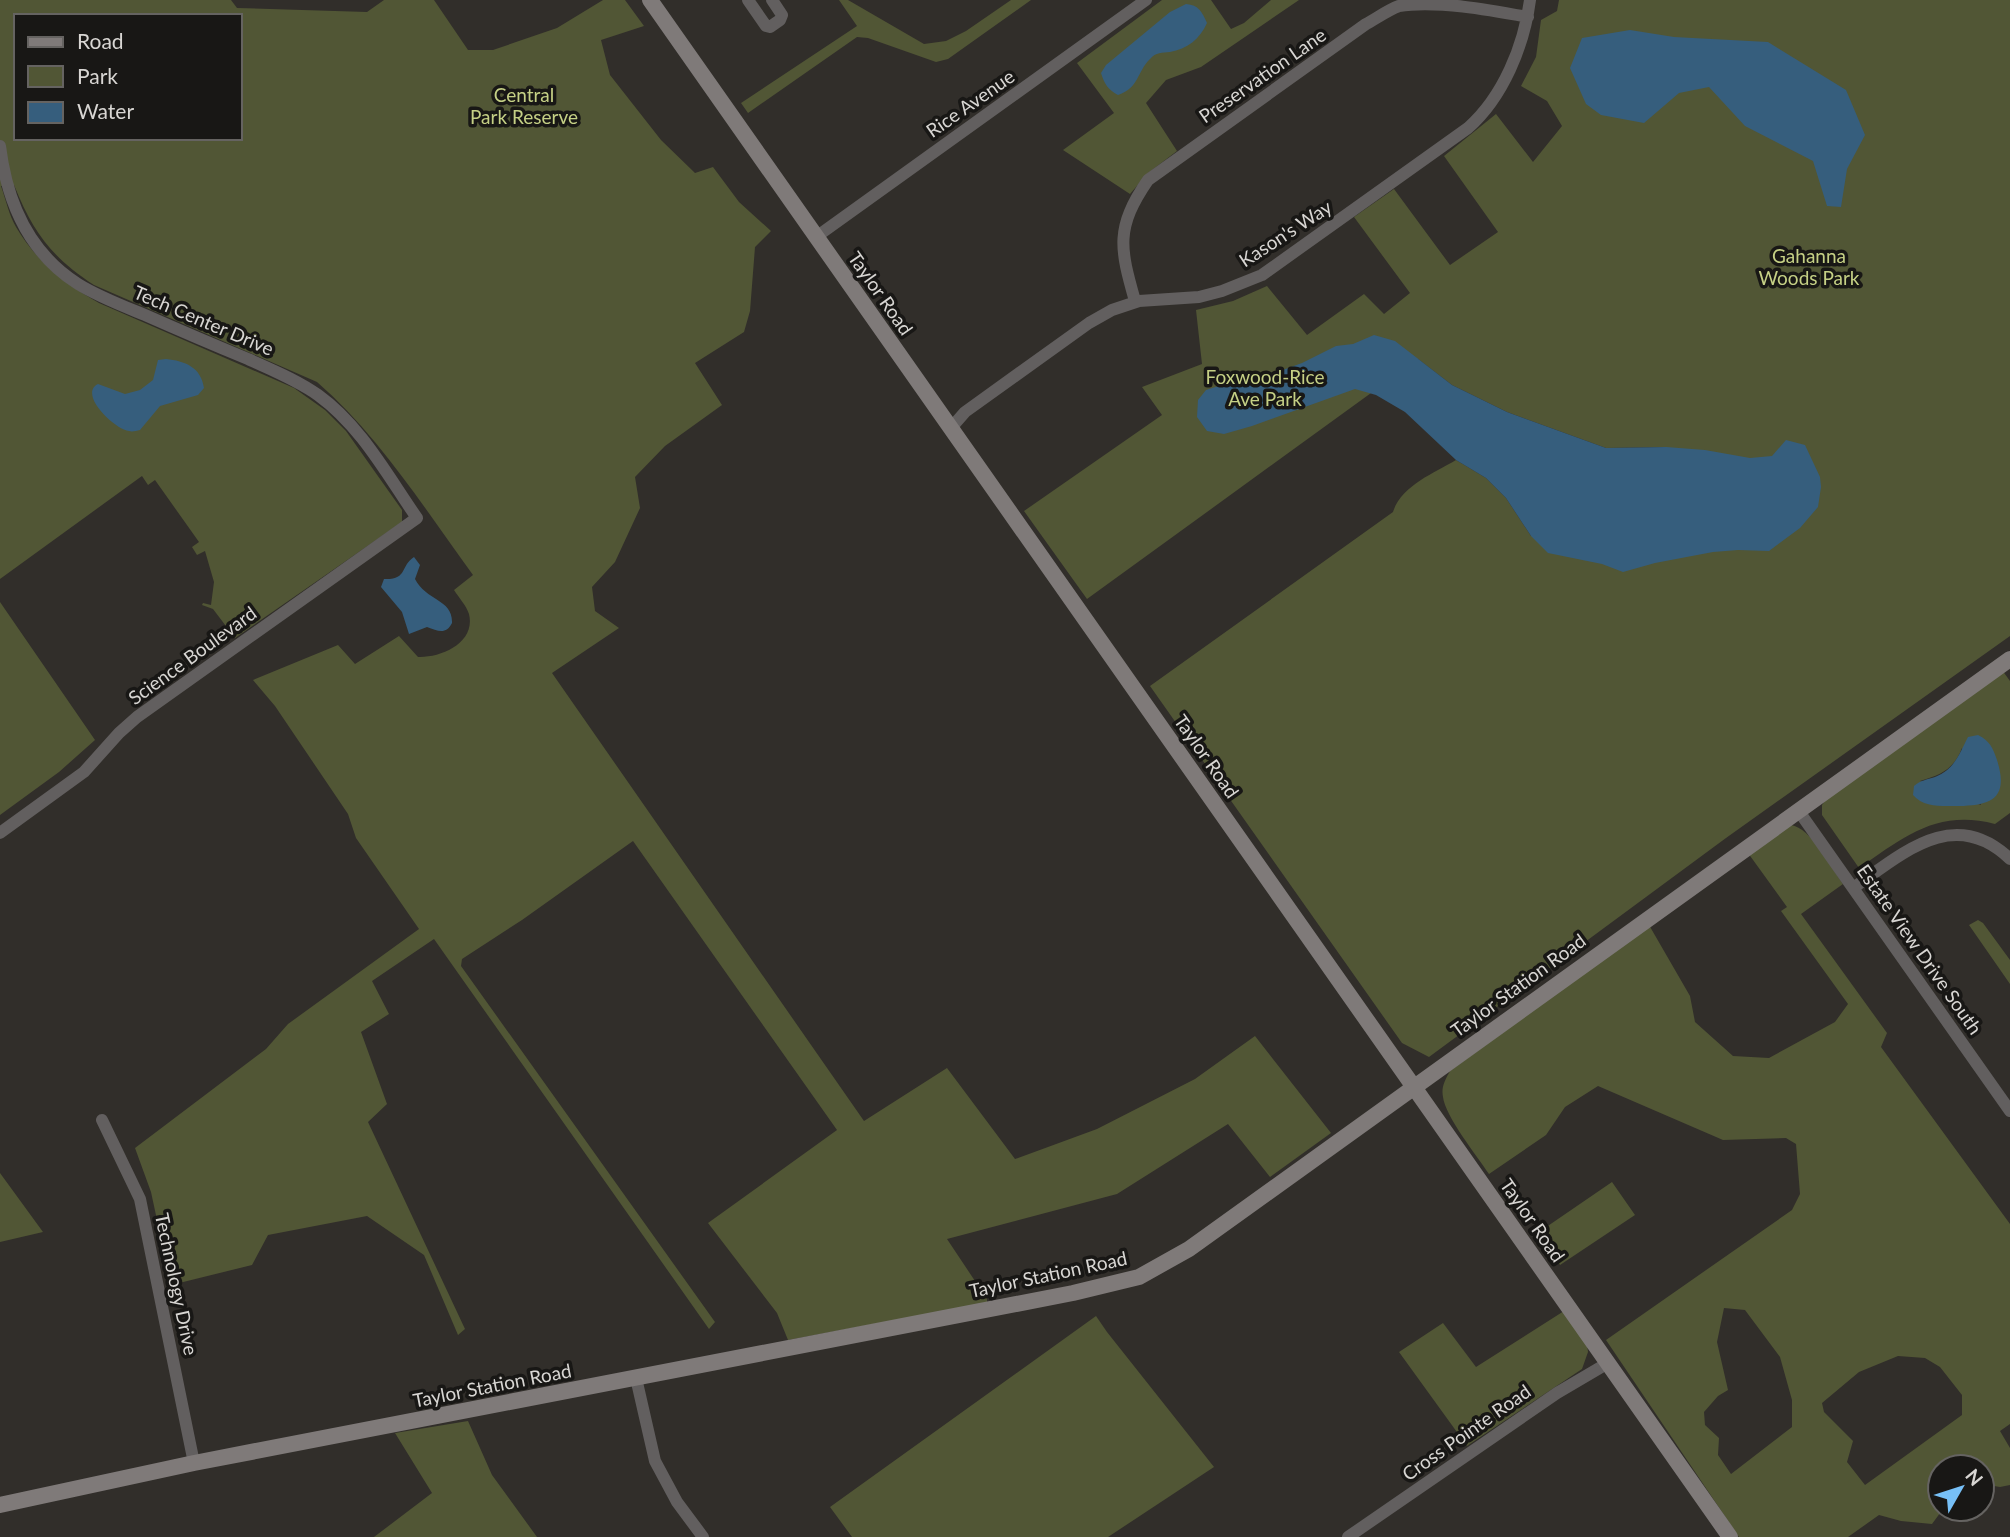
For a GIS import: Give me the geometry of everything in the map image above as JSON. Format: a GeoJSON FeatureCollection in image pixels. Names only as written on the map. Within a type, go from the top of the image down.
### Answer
{"type":"FeatureCollection","features":[{"type":"Feature","properties":{"kind":"main road","name":"Taylor Road"},"geometry":{"type":"LineString","coordinates":[[650,0],[1730,1537]]}},
{"type":"Feature","properties":{"kind":"main road","name":"Taylor Station Road"},"geometry":{"type":"LineString","coordinates":[[0,1505],[194,1463],[1073,1293],[1139,1277],[1189,1249],[2010,659]]}},
{"type":"Feature","properties":{"kind":"street"},"geometry":{"type":"LineString","coordinates":[[748,0],[766,26],[770,27],[780,20],[782,15],[772,0]]}},
{"type":"Feature","properties":{"kind":"street","name":"Rice Avenue"},"geometry":{"type":"LineString","coordinates":[[816,237],[1146,0]]}},
{"type":"Feature","properties":{"kind":"street","name":"Kason's Way"},"geometry":{"type":"LineString","coordinates":[[951,428],[965,412],[1089,323],[1135,301],[1199,297],[1262,275],[1393,183],[1479,118],[1497,95],[1518,48],[1530,0]]}},
{"type":"Feature","properties":{"kind":"street","name":"Preservation Lane"},"geometry":{"type":"LineString","coordinates":[[1135,301],[1124,262],[1122,241],[1133,203],[1148,180],[1366,24],[1398,6],[1443,1],[1528,16]]}},
{"type":"Feature","properties":{"kind":"street","name":"Tech Center Drive"},"geometry":{"type":"LineString","coordinates":[[0,146],[4,179],[12,200],[29,234],[52,263],[74,281],[98,295],[276,372],[316,394],[350,422],[417,518]]}},
{"type":"Feature","properties":{"kind":"street","name":"Science Boulevard"},"geometry":{"type":"LineString","coordinates":[[0,833],[84,772],[137,717],[417,518]]}},
{"type":"Feature","properties":{"kind":"street","name":"Estate View Drive South"},"geometry":{"type":"LineString","coordinates":[[1798,810],[2010,1111]]}},
{"type":"Feature","properties":{"kind":"street"},"geometry":{"type":"LineString","coordinates":[[1853,888],[1910,848],[1928,839],[1948,834],[1988,841],[2010,859]]}},
{"type":"Feature","properties":{"kind":"street","name":"Technology Drive"},"geometry":{"type":"LineString","coordinates":[[102,1120],[140,1199],[194,1463]]}},
{"type":"Feature","properties":{"kind":"street","name":"Cross Pointe Road"},"geometry":{"type":"LineString","coordinates":[[1348,1537],[1557,1393],[1608,1363]]}},
{"type":"Feature","properties":{"kind":"street"},"geometry":{"type":"LineString","coordinates":[[636,1378],[655,1461],[677,1502],[703,1537]]}},
{"type":"Feature","properties":{"kind":"green space","name":"Central Park Reserve"},"geometry":{"type":"Polygon","coordinates":[[[0,0],[231,0],[237,8],[367,12],[384,0],[434,0],[468,50],[493,50],[557,28],[603,0],[625,0],[644,26],[601,40],[610,75],[661,140],[695,173],[713,167],[739,202],[771,231],[755,247],[750,311],[744,332],[695,363],[722,405],[665,446],[635,477],[640,508],[615,562],[592,587],[595,611],[619,628],[552,673],[864,1121],[947,1068],[1015,1159],[1097,1129],[1195,1079],[1255,1036],[1331,1133],[1270,1177],[1228,1124],[1117,1194],[947,1239],[987,1299],[987,1303],[788,1340],[777,1313],[708,1223],[837,1130],[633,841],[462,959],[461,966],[715,1322],[709,1329],[434,939],[372,981],[389,1014],[361,1032],[387,1104],[368,1122],[465,1329],[458,1335],[424,1255],[367,1216],[268,1235],[252,1265],[171,1285],[151,1192],[135,1148],[266,1049],[288,1024],[419,929],[356,838],[348,814],[275,706],[253,680],[338,645],[355,664],[399,636],[418,657],[437,655],[455,647],[462,641],[470,624],[469,614],[454,590],[473,575],[381,450],[340,403],[317,382],[94,285],[66,264],[45,242],[28,217],[14,185],[1,186],[9,212],[24,239],[52,271],[74,288],[99,303],[294,388],[325,410],[346,431],[402,510],[402,522],[235,638],[213,609],[202,605],[211,605],[214,582],[205,551],[197,555],[192,547],[199,542],[155,480],[148,485],[142,476],[0,579],[0,0]]]}},
{"type":"Feature","properties":{"kind":"green space"},"geometry":{"type":"Polygon","coordinates":[[[839,0],[848,0],[924,44],[946,41],[966,31],[1011,0],[1031,0],[948,59],[936,62],[868,38],[857,37],[748,113],[741,103],[857,26],[839,0]]]}},
{"type":"Feature","properties":{"kind":"green space"},"geometry":{"type":"Polygon","coordinates":[[[1162,0],[1211,0],[1231,29],[1244,23],[1271,0],[1299,0],[1201,67],[1166,80],[1146,103],[1177,151],[1148,173],[1130,194],[1063,150],[1114,113],[1077,63],[1162,0]]]}},
{"type":"Feature","properties":{"kind":"green space","name":"Gahanna Woods Park"},"geometry":{"type":"Polygon","coordinates":[[[1559,0],[2010,0],[2010,636],[1726,838],[1429,1057],[1402,1043],[1150,686],[1393,512],[1403,495],[1419,481],[1456,460],[1486,478],[1506,498],[1531,536],[1666,447],[1606,448],[1507,412],[1452,385],[1418,359],[1087,599],[1024,511],[1162,415],[1142,387],[1202,364],[1196,310],[1233,301],[1267,286],[1307,335],[1364,294],[1384,314],[1410,293],[1354,217],[1394,189],[1450,265],[1498,232],[1444,156],[1496,114],[1533,162],[1562,126],[1547,101],[1521,86],[1536,57],[1541,20],[1557,11],[1559,0]]]}},
{"type":"Feature","properties":{"kind":"green space"},"geometry":{"type":"Polygon","coordinates":[[[0,602],[95,740],[59,772],[0,815],[0,602]]]}},
{"type":"Feature","properties":{"kind":"green space"},"geometry":{"type":"Polygon","coordinates":[[[2002,670],[2010,681],[2010,813],[1995,824],[1974,820],[1938,823],[1907,836],[1859,868],[1822,815],[1822,805],[1829,795],[2002,670]],[[1962,748],[1946,770],[1920,781],[1981,805],[1962,748]]]}},
{"type":"Feature","properties":{"kind":"green space"},"geometry":{"type":"Polygon","coordinates":[[[1791,825],[1806,833],[1843,884],[1801,914],[1887,1033],[1881,1047],[2010,1224],[2010,1424],[2000,1431],[2010,1448],[2010,1485],[1996,1486],[1996,1453],[1926,1453],[1926,1523],[1932,1524],[1901,1521],[1879,1515],[1848,1537],[1739,1537],[1606,1340],[1792,1210],[1800,1194],[1796,1144],[1786,1138],[1723,1140],[1598,1086],[1565,1107],[1546,1135],[1489,1174],[1455,1125],[1443,1097],[1445,1081],[1450,1071],[1649,925],[1690,996],[1695,1022],[1733,1056],[1769,1058],[1835,1022],[1848,1004],[1781,911],[1787,907],[1748,853],[1791,825]],[[1724,1308],[1717,1342],[1728,1390],[1718,1396],[1704,1412],[1705,1425],[1719,1438],[1718,1455],[1731,1474],[1792,1427],[1792,1400],[1780,1357],[1745,1310],[1724,1308]],[[1898,1356],[1859,1372],[1822,1403],[1824,1412],[1853,1441],[1847,1462],[1865,1485],[1962,1415],[1962,1395],[1940,1367],[1925,1358],[1898,1356]]]}},
{"type":"Feature","properties":{"kind":"green space"},"geometry":{"type":"Polygon","coordinates":[[[1978,920],[2010,960],[2010,984],[1969,925],[1978,920]]]}},
{"type":"Feature","properties":{"kind":"green space"},"geometry":{"type":"Polygon","coordinates":[[[0,1173],[43,1232],[0,1242],[0,1173]]]}},
{"type":"Feature","properties":{"kind":"green space"},"geometry":{"type":"Polygon","coordinates":[[[1612,1182],[1635,1215],[1560,1265],[1539,1232],[1612,1182]]]}},
{"type":"Feature","properties":{"kind":"green space"},"geometry":{"type":"Polygon","coordinates":[[[1564,1311],[1587,1344],[1588,1352],[1582,1369],[1467,1446],[1399,1352],[1443,1323],[1476,1367],[1564,1311]]]}},
{"type":"Feature","properties":{"kind":"green space"},"geometry":{"type":"Polygon","coordinates":[[[1096,1316],[1214,1467],[1108,1537],[852,1537],[830,1507],[1096,1316]]]}},
{"type":"Feature","properties":{"kind":"green space"},"geometry":{"type":"Polygon","coordinates":[[[468,1421],[492,1475],[537,1537],[374,1537],[432,1493],[395,1433],[468,1421]]]}},
{"type":"Feature","properties":{"kind":"water"},"geometry":{"type":"Polygon","coordinates":[[[1186,4],[1202,12],[1207,23],[1201,34],[1182,48],[1152,57],[1134,84],[1125,92],[1118,95],[1112,91],[1101,73],[1106,65],[1170,12],[1186,4]]]}},
{"type":"Feature","properties":{"kind":"water"},"geometry":{"type":"Polygon","coordinates":[[[1630,30],[1674,37],[1768,42],[1846,90],[1865,135],[1847,169],[1841,207],[1827,206],[1813,161],[1745,126],[1709,87],[1679,93],[1644,123],[1601,115],[1586,104],[1570,68],[1582,38],[1630,30]]]}},
{"type":"Feature","properties":{"kind":"water"},"geometry":{"type":"Polygon","coordinates":[[[1374,335],[1395,341],[1452,385],[1507,412],[1606,448],[1666,447],[1750,458],[1772,456],[1786,440],[1805,445],[1820,477],[1818,507],[1800,528],[1769,551],[1713,552],[1623,572],[1602,564],[1548,553],[1531,536],[1506,498],[1486,478],[1456,460],[1405,412],[1376,395],[1355,389],[1224,434],[1207,431],[1197,417],[1198,400],[1206,390],[1244,378],[1280,371],[1336,346],[1353,344],[1374,335]]]}},
{"type":"Feature","properties":{"kind":"water"},"geometry":{"type":"Polygon","coordinates":[[[158,360],[180,361],[196,370],[204,388],[198,395],[160,406],[140,430],[134,431],[115,424],[95,403],[92,395],[98,384],[125,394],[140,390],[153,380],[158,360]]]}},
{"type":"Feature","properties":{"kind":"water"},"geometry":{"type":"Polygon","coordinates":[[[414,557],[420,565],[415,579],[426,592],[444,604],[451,615],[452,623],[444,631],[427,627],[409,634],[402,612],[381,587],[384,579],[400,575],[414,557]]]}},
{"type":"Feature","properties":{"kind":"water"},"geometry":{"type":"Polygon","coordinates":[[[1978,735],[1991,745],[1997,760],[2001,783],[1995,797],[1981,804],[1947,806],[1928,804],[1913,795],[1914,786],[1942,774],[1956,760],[1968,737],[1978,735]]]}},
{"type":"Feature","properties":{"kind":"park label","name":"Foxwood-Rice Ave Park"},"geometry":{"type":"Point","coordinates":[1265,387]}}]}
